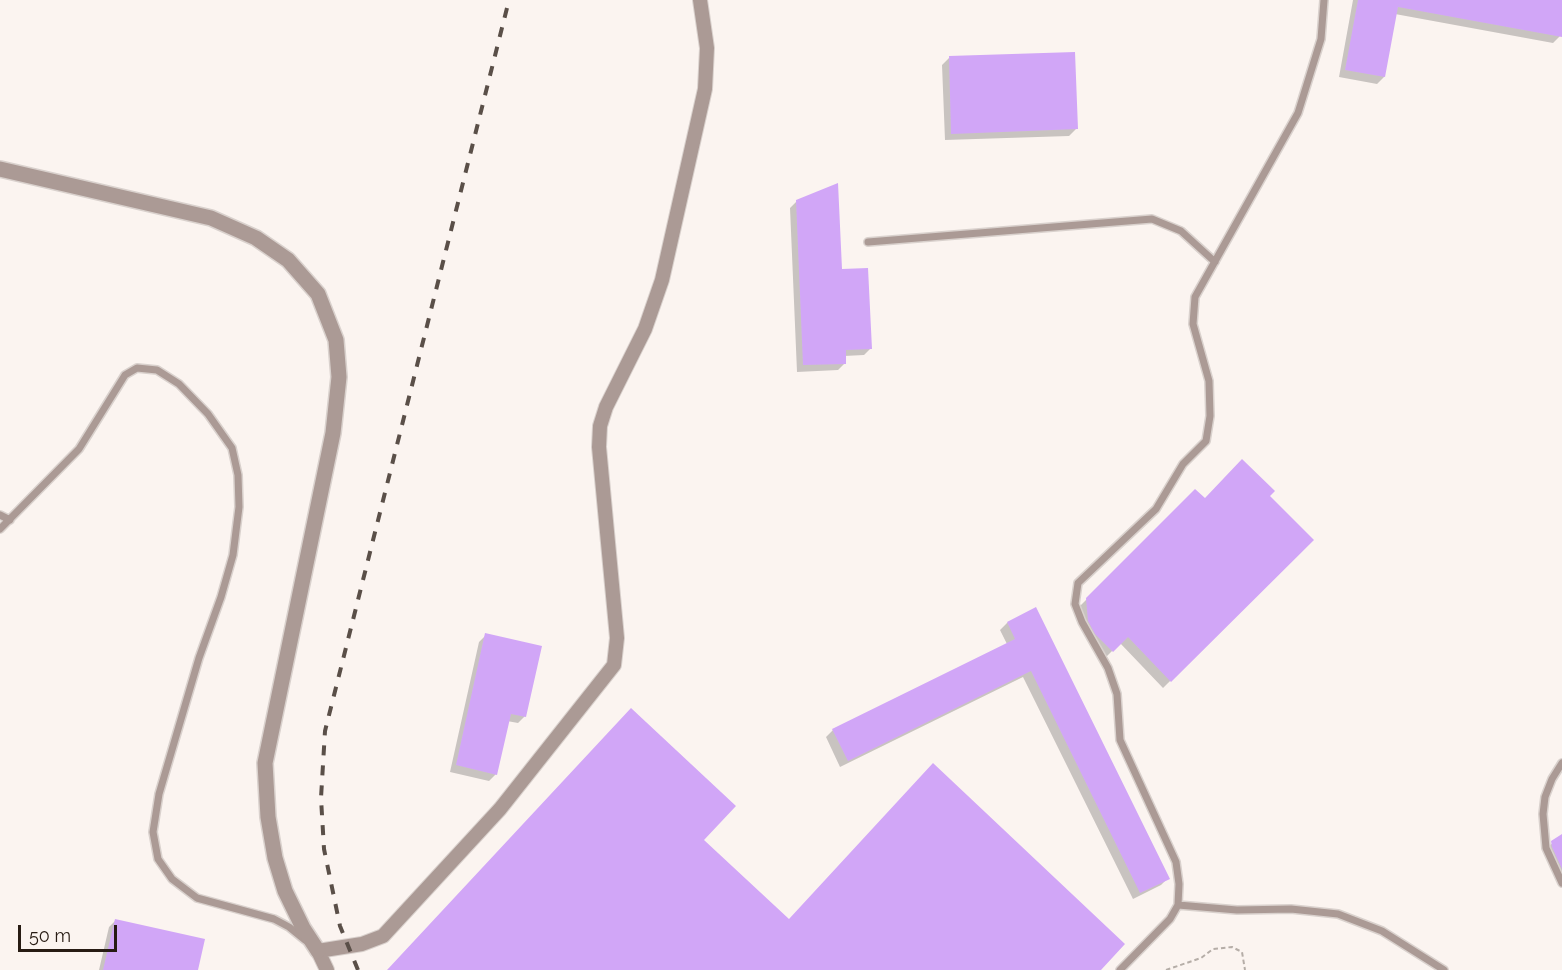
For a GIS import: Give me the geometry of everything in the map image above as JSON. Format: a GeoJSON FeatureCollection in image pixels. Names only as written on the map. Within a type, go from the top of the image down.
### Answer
{"type":"FeatureCollection","features":[{"type":"Feature","properties":{"kind":"street"},"geometry":{"type":"LineString","coordinates":[[318,951],[362,944],[383,936],[501,809],[614,665],[617,638],[599,447],[600,426],[606,407],[645,329],[662,280],[705,89],[707,48],[700,0]]}},
{"type":"Feature","properties":{"kind":"street"},"geometry":{"type":"LineString","coordinates":[[0,169],[211,218],[256,238],[288,260],[318,294],[336,340],[339,377],[333,433],[265,763],[268,817],[275,858],[285,891],[327,970]]}},
{"type":"Feature","properties":{"kind":"lane"},"geometry":{"type":"LineString","coordinates":[[1120,970],[1170,919],[1178,904],[1179,884],[1176,862],[1120,740],[1117,694],[1108,668],[1082,622],[1075,604],[1078,583],[1156,509],[1183,464],[1206,441],[1210,416],[1209,381],[1192,324],[1195,297],[1298,113],[1321,39],[1324,0]]}},
{"type":"Feature","properties":{"kind":"lane"},"geometry":{"type":"LineString","coordinates":[[868,242],[1152,219],[1181,231],[1215,262]]}},
{"type":"Feature","properties":{"kind":"lane"},"geometry":{"type":"LineString","coordinates":[[0,529],[79,449],[125,375],[137,368],[157,370],[179,384],[208,414],[232,448],[238,475],[239,507],[233,555],[199,658],[159,794],[153,831],[158,859],[172,879],[197,898],[274,919],[289,927],[318,951]]}},
{"type":"Feature","properties":{"kind":"lane"},"geometry":{"type":"LineString","coordinates":[[0,515],[10,520]]}},
{"type":"Feature","properties":{"kind":"lane"},"geometry":{"type":"LineString","coordinates":[[1562,763],[1545,797],[1543,814],[1546,848],[1562,883]]}},
{"type":"Feature","properties":{"kind":"lane"},"geometry":{"type":"LineString","coordinates":[[1178,904],[1237,910],[1291,909],[1338,914],[1382,931],[1444,970]]}},
{"type":"Feature","properties":{"kind":"path"},"geometry":{"type":"LineString","coordinates":[[1166,970],[1200,958],[1213,949],[1232,946],[1242,952],[1245,970]]}},
{"type":"Feature","properties":{"kind":"building"},"geometry":{"type":"Polygon","coordinates":[[[1358,0],[1562,0],[1562,37],[1398,7],[1385,77],[1345,70],[1358,0]]]}},
{"type":"Feature","properties":{"kind":"building"},"geometry":{"type":"Polygon","coordinates":[[[1075,52],[1078,129],[951,134],[949,56],[1075,52]]]}},
{"type":"Feature","properties":{"kind":"building"},"geometry":{"type":"Polygon","coordinates":[[[838,183],[842,269],[868,268],[872,349],[846,350],[846,364],[803,365],[796,200],[838,183]]]}},
{"type":"Feature","properties":{"kind":"building"},"geometry":{"type":"Polygon","coordinates":[[[1242,459],[1275,491],[1270,496],[1314,540],[1171,682],[1128,637],[1113,652],[1095,634],[1088,621],[1086,598],[1195,489],[1205,498],[1242,459]]]}},
{"type":"Feature","properties":{"kind":"building"},"geometry":{"type":"Polygon","coordinates":[[[1036,607],[1170,879],[1140,893],[1031,671],[848,761],[832,729],[1015,639],[1007,622],[1036,607]]]}},
{"type":"Feature","properties":{"kind":"building"},"geometry":{"type":"Polygon","coordinates":[[[485,633],[542,646],[526,717],[511,714],[497,775],[456,765],[485,633]]]}},
{"type":"Feature","properties":{"kind":"building"},"geometry":{"type":"Polygon","coordinates":[[[631,708],[736,806],[704,840],[789,919],[933,763],[1125,944],[1101,970],[387,970],[631,708]]]}},
{"type":"Feature","properties":{"kind":"building"},"geometry":{"type":"Polygon","coordinates":[[[1562,834],[1562,869],[1551,841],[1562,834]]]}},
{"type":"Feature","properties":{"kind":"building"},"geometry":{"type":"Polygon","coordinates":[[[115,919],[205,939],[198,970],[103,970],[115,919]]]}},
{"type":"Feature","properties":{"kind":"railway"},"geometry":{"type":"LineString","coordinates":[[358,970],[340,926],[324,849],[321,798],[325,731],[509,0]]}}]}
